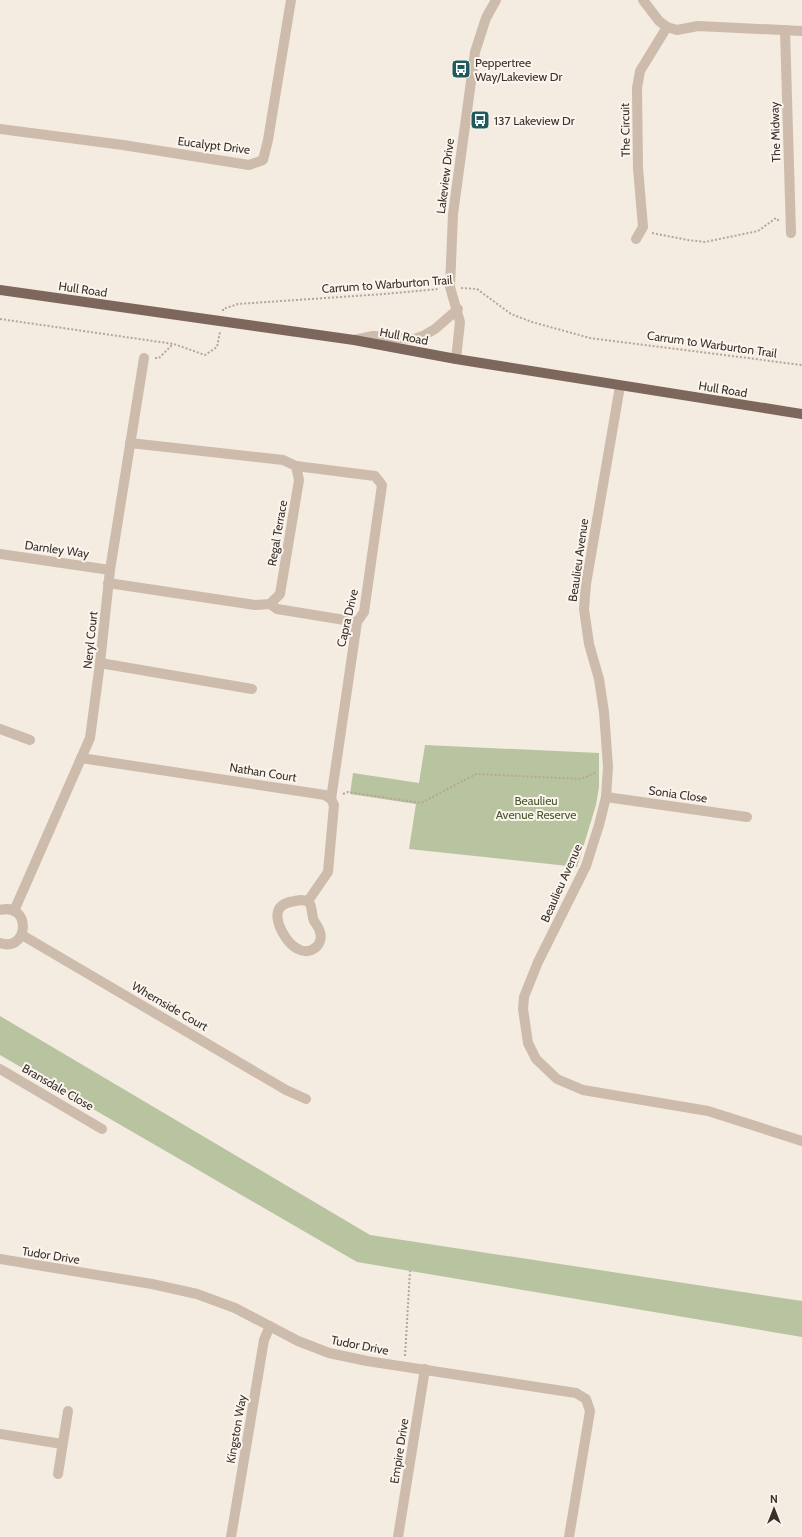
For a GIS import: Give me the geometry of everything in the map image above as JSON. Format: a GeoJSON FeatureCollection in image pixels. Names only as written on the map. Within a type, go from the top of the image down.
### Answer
{"type":"FeatureCollection","features":[{"type":"Feature","properties":{"kind":"main road","name":"Hull Road"},"geometry":{"type":"LineString","coordinates":[[0,290],[354,340],[456,359],[802,414]]}},
{"type":"Feature","properties":{"kind":"street","name":"Eucalypt Drive"},"geometry":{"type":"LineString","coordinates":[[0,129],[123,145],[249,165],[263,160],[268,140],[291,0]]}},
{"type":"Feature","properties":{"kind":"street","name":"Lakeview Drive"},"geometry":{"type":"LineString","coordinates":[[456,359],[460,322],[458,309],[450,286],[453,214],[470,79],[475,52],[486,18],[496,0]]}},
{"type":"Feature","properties":{"kind":"street"},"geometry":{"type":"LineString","coordinates":[[643,0],[659,21],[667,27],[677,30],[698,26],[802,30]]}},
{"type":"Feature","properties":{"kind":"street","name":"The Circuit"},"geometry":{"type":"LineString","coordinates":[[643,227],[638,168],[637,88],[640,70],[667,27]]}},
{"type":"Feature","properties":{"kind":"street","name":"The Midway"},"geometry":{"type":"LineString","coordinates":[[785,30],[791,221],[790,233]]}},
{"type":"Feature","properties":{"kind":"street"},"geometry":{"type":"LineString","coordinates":[[636,239],[643,227]]}},
{"type":"Feature","properties":{"kind":"street"},"geometry":{"type":"LineString","coordinates":[[354,340],[373,336],[414,339],[423,336],[435,328],[458,309]]}},
{"type":"Feature","properties":{"kind":"street","name":"Neryl Court"},"geometry":{"type":"LineString","coordinates":[[14,911],[90,738],[100,663],[108,583],[144,358]]}},
{"type":"Feature","properties":{"kind":"street","name":"Beaulieu Avenue"},"geometry":{"type":"LineString","coordinates":[[620,386],[586,584],[584,609],[589,644],[599,679],[604,712],[608,767],[606,797],[586,866],[538,962],[524,997],[524,1025],[528,1043],[536,1059],[557,1079],[583,1090],[708,1111],[802,1141]]}},
{"type":"Feature","properties":{"kind":"street"},"geometry":{"type":"LineString","coordinates":[[130,443],[283,460],[296,466]]}},
{"type":"Feature","properties":{"kind":"street","name":"Regal Terrace"},"geometry":{"type":"LineString","coordinates":[[270,604],[280,594],[299,480],[296,466]]}},
{"type":"Feature","properties":{"kind":"street","name":"Capra Drive"},"geometry":{"type":"LineString","coordinates":[[296,466],[375,476],[382,484],[364,612],[357,622],[331,799]]}},
{"type":"Feature","properties":{"kind":"street","name":"Darnley Way"},"geometry":{"type":"LineString","coordinates":[[0,554],[110,570]]}},
{"type":"Feature","properties":{"kind":"street"},"geometry":{"type":"LineString","coordinates":[[108,583],[255,605],[270,604],[277,609],[357,622]]}},
{"type":"Feature","properties":{"kind":"street"},"geometry":{"type":"LineString","coordinates":[[100,663],[252,689]]}},
{"type":"Feature","properties":{"kind":"street"},"geometry":{"type":"LineString","coordinates":[[0,729],[30,740]]}},
{"type":"Feature","properties":{"kind":"street","name":"Nathan Court"},"geometry":{"type":"LineString","coordinates":[[81,758],[314,793],[325,795],[331,799]]}},
{"type":"Feature","properties":{"kind":"street","name":"Sonia Close"},"geometry":{"type":"LineString","coordinates":[[606,797],[747,817]]}},
{"type":"Feature","properties":{"kind":"street"},"geometry":{"type":"LineString","coordinates":[[308,900],[328,872],[334,812],[334,804],[331,799]]}},
{"type":"Feature","properties":{"kind":"street"},"geometry":{"type":"LineString","coordinates":[[308,900],[312,906],[315,922],[320,930],[321,941],[316,948],[304,951],[291,944],[283,933],[278,915],[279,909],[284,904],[292,901],[308,900]]}},
{"type":"Feature","properties":{"kind":"street"},"geometry":{"type":"LineString","coordinates":[[0,910],[6,909],[14,911],[23,921],[24,928],[22,935],[17,940],[10,944],[1,946]]}},
{"type":"Feature","properties":{"kind":"street","name":"Whernside Court"},"geometry":{"type":"LineString","coordinates":[[22,935],[286,1090],[306,1098]]}},
{"type":"Feature","properties":{"kind":"street","name":"Bransdale Close"},"geometry":{"type":"LineString","coordinates":[[0,1068],[102,1129]]}},
{"type":"Feature","properties":{"kind":"street","name":"Tudor Drive"},"geometry":{"type":"LineString","coordinates":[[0,1259],[152,1284],[197,1294],[235,1308],[298,1341],[329,1353],[576,1393],[586,1399],[590,1411],[569,1537]]}},
{"type":"Feature","properties":{"kind":"street","name":"Kingston Way"},"geometry":{"type":"LineString","coordinates":[[231,1537],[264,1340],[270,1326]]}},
{"type":"Feature","properties":{"kind":"street","name":"Empire Drive"},"geometry":{"type":"LineString","coordinates":[[398,1537],[425,1369]]}},
{"type":"Feature","properties":{"kind":"street"},"geometry":{"type":"LineString","coordinates":[[58,1474],[68,1411]]}},
{"type":"Feature","properties":{"kind":"street"},"geometry":{"type":"LineString","coordinates":[[0,1434],[62,1444]]}},
{"type":"Feature","properties":{"kind":"path"},"geometry":{"type":"LineString","coordinates":[[643,227],[651,233],[706,242],[758,231],[776,218],[781,222],[791,221]]}},
{"type":"Feature","properties":{"kind":"path","name":"Carrum to Warburton Trail"},"geometry":{"type":"LineString","coordinates":[[0,319],[174,344],[205,355],[217,346],[223,309],[238,304],[384,294],[450,286],[477,289],[511,314],[532,322],[590,338],[802,365]]}},
{"type":"Feature","properties":{"kind":"path"},"geometry":{"type":"LineString","coordinates":[[144,358],[159,358],[174,344]]}},
{"type":"Feature","properties":{"kind":"path"},"geometry":{"type":"LineString","coordinates":[[331,799],[348,792],[421,802],[476,774],[581,779],[608,767]]}},
{"type":"Feature","properties":{"kind":"path"},"geometry":{"type":"LineString","coordinates":[[404,1366],[410,1271]]}},
{"type":"Feature","properties":{"kind":"green space","name":"Beaulieu Avenue Reserve"},"geometry":{"type":"Polygon","coordinates":[[[425,745],[599,753],[599,787],[596,805],[577,867],[409,849],[416,804],[350,794],[353,773],[419,783],[425,745]]]}},
{"type":"Feature","properties":{"kind":"green space"},"geometry":{"type":"Polygon","coordinates":[[[0,1016],[370,1235],[802,1301],[802,1337],[357,1262],[0,1055],[0,1016]]]}},
{"type":"Feature","properties":{"kind":"place","name":"Peppertree Way/Lakeview Dr"},"geometry":{"type":"Point","coordinates":[461,69]}},
{"type":"Feature","properties":{"kind":"place","name":"137 Lakeview Dr"},"geometry":{"type":"Point","coordinates":[480,120]}}]}
